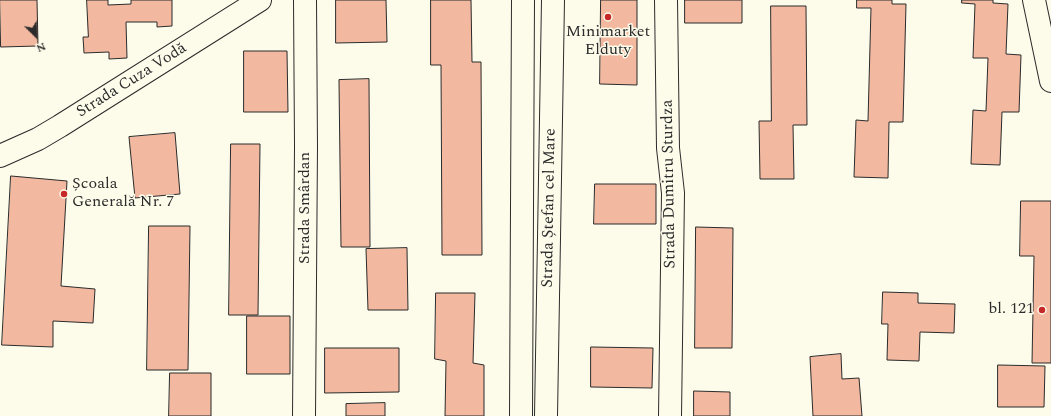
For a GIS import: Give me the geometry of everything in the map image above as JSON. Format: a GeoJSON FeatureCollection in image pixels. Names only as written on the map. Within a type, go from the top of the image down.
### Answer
{"type":"FeatureCollection","features":[{"type":"Feature","properties":{"kind":"street","name":"Strada Cuza Vodă"},"geometry":{"type":"LineString","coordinates":[[0,156],[38,139],[60,126],[260,0]]}},
{"type":"Feature","properties":{"kind":"street","name":"Strada Smârdan"},"geometry":{"type":"LineString","coordinates":[[304,416],[306,146],[305,0]]}},
{"type":"Feature","properties":{"kind":"street","name":"Strada Ștefan cel Mare"},"geometry":{"type":"LineString","coordinates":[[521,416],[523,0]]}},
{"type":"Feature","properties":{"kind":"street","name":"Strada Ștefan cel Mare"},"geometry":{"type":"LineString","coordinates":[[546,416],[553,0]]}},
{"type":"Feature","properties":{"kind":"street","name":"Strada Dumitru Sturdza"},"geometry":{"type":"LineString","coordinates":[[666,0],[668,148],[673,193],[670,416]]}},
{"type":"Feature","properties":{"kind":"street"},"geometry":{"type":"LineString","coordinates":[[1034,0],[1051,81]]}},
{"type":"Feature","properties":{"kind":"building"},"geometry":{"type":"Polygon","coordinates":[[[0,0],[37,0],[38,46],[1,47],[0,0]]]}},
{"type":"Feature","properties":{"kind":"building"},"geometry":{"type":"Polygon","coordinates":[[[87,0],[108,0],[108,5],[131,4],[131,0],[172,0],[172,26],[157,27],[157,22],[126,22],[127,58],[109,59],[109,52],[84,53],[83,37],[88,37],[87,0]]]}},
{"type":"Feature","properties":{"kind":"building"},"geometry":{"type":"Polygon","coordinates":[[[336,0],[386,0],[387,42],[336,43],[336,0]]]}},
{"type":"Feature","properties":{"kind":"building"},"geometry":{"type":"Polygon","coordinates":[[[431,0],[471,0],[472,62],[481,62],[482,255],[442,255],[441,65],[431,65],[431,0]]]}},
{"type":"Feature","properties":{"kind":"building"},"geometry":{"type":"Polygon","coordinates":[[[601,0],[637,0],[637,85],[600,84],[601,0]]]}},
{"type":"Feature","properties":{"kind":"building"},"geometry":{"type":"Polygon","coordinates":[[[685,0],[742,0],[742,23],[685,23],[685,0]]]}},
{"type":"Feature","properties":{"kind":"building"},"geometry":{"type":"Polygon","coordinates":[[[857,0],[892,0],[892,4],[906,4],[903,122],[889,122],[888,178],[854,177],[856,120],[868,121],[871,8],[857,8],[857,0]]]}},
{"type":"Feature","properties":{"kind":"building"},"geometry":{"type":"Polygon","coordinates":[[[962,0],[993,0],[993,3],[1008,4],[1006,54],[1021,55],[1019,112],[1002,112],[1000,165],[971,164],[973,110],[986,111],[988,58],[973,58],[975,4],[962,3],[962,0]]]}},
{"type":"Feature","properties":{"kind":"building"},"geometry":{"type":"Polygon","coordinates":[[[771,6],[806,6],[807,125],[793,125],[794,179],[760,179],[759,121],[771,121],[771,6]]]}},
{"type":"Feature","properties":{"kind":"building"},"geometry":{"type":"Polygon","coordinates":[[[244,51],[287,51],[288,112],[244,112],[244,51]]]}},
{"type":"Feature","properties":{"kind":"building"},"geometry":{"type":"Polygon","coordinates":[[[369,79],[370,247],[341,247],[339,80],[369,79]]]}},
{"type":"Feature","properties":{"kind":"building"},"geometry":{"type":"Polygon","coordinates":[[[175,133],[180,194],[135,198],[129,137],[175,133]]]}},
{"type":"Feature","properties":{"kind":"building"},"geometry":{"type":"Polygon","coordinates":[[[231,144],[260,144],[258,315],[229,315],[231,144]]]}},
{"type":"Feature","properties":{"kind":"building"},"geometry":{"type":"Polygon","coordinates":[[[11,176],[67,181],[61,286],[95,289],[93,323],[53,321],[53,347],[2,345],[11,176]]]}},
{"type":"Feature","properties":{"kind":"building"},"geometry":{"type":"Polygon","coordinates":[[[595,184],[656,184],[656,224],[594,224],[595,184]]]}},
{"type":"Feature","properties":{"kind":"building","name":"bl. 121"},"geometry":{"type":"Polygon","coordinates":[[[1021,201],[1051,201],[1051,363],[1032,363],[1034,256],[1020,256],[1021,201]]]}},
{"type":"Feature","properties":{"kind":"building"},"geometry":{"type":"Polygon","coordinates":[[[149,226],[190,226],[188,370],[147,370],[149,226]]]}},
{"type":"Feature","properties":{"kind":"building"},"geometry":{"type":"Polygon","coordinates":[[[696,227],[733,228],[732,348],[695,348],[696,227]]]}},
{"type":"Feature","properties":{"kind":"building"},"geometry":{"type":"Polygon","coordinates":[[[407,248],[408,310],[368,310],[366,249],[407,248]]]}},
{"type":"Feature","properties":{"kind":"building"},"geometry":{"type":"Polygon","coordinates":[[[883,292],[918,293],[918,303],[955,304],[954,333],[920,332],[919,361],[887,360],[888,324],[882,324],[883,292]]]}},
{"type":"Feature","properties":{"kind":"building"},"geometry":{"type":"Polygon","coordinates":[[[436,293],[475,293],[473,363],[484,365],[484,416],[445,416],[446,361],[435,359],[436,293]]]}},
{"type":"Feature","properties":{"kind":"building"},"geometry":{"type":"Polygon","coordinates":[[[247,316],[290,316],[290,374],[247,374],[247,316]]]}},
{"type":"Feature","properties":{"kind":"building"},"geometry":{"type":"Polygon","coordinates":[[[591,347],[653,348],[652,388],[591,387],[591,347]]]}},
{"type":"Feature","properties":{"kind":"building"},"geometry":{"type":"Polygon","coordinates":[[[325,348],[399,348],[399,392],[325,393],[325,348]]]}},
{"type":"Feature","properties":{"kind":"building"},"geometry":{"type":"Polygon","coordinates":[[[841,354],[842,379],[859,378],[862,416],[813,416],[810,357],[841,354]]]}},
{"type":"Feature","properties":{"kind":"building"},"geometry":{"type":"Polygon","coordinates":[[[998,365],[1045,366],[1044,407],[998,407],[998,365]]]}},
{"type":"Feature","properties":{"kind":"building"},"geometry":{"type":"Polygon","coordinates":[[[170,373],[211,373],[211,416],[169,416],[170,373]]]}},
{"type":"Feature","properties":{"kind":"building"},"geometry":{"type":"Polygon","coordinates":[[[694,391],[730,392],[730,416],[694,416],[694,391]]]}},
{"type":"Feature","properties":{"kind":"building"},"geometry":{"type":"Polygon","coordinates":[[[385,403],[385,416],[346,416],[346,404],[385,403]]]}},
{"type":"Feature","properties":{"kind":"place","name":"Minimarket Elduty"},"geometry":{"type":"Point","coordinates":[608,17]}},
{"type":"Feature","properties":{"kind":"place","name":"Școala Generală Nr. 7"},"geometry":{"type":"Point","coordinates":[64,194]}},
{"type":"Feature","properties":{"kind":"place","name":"bl. 121"},"geometry":{"type":"Point","coordinates":[1042,310]}}]}
